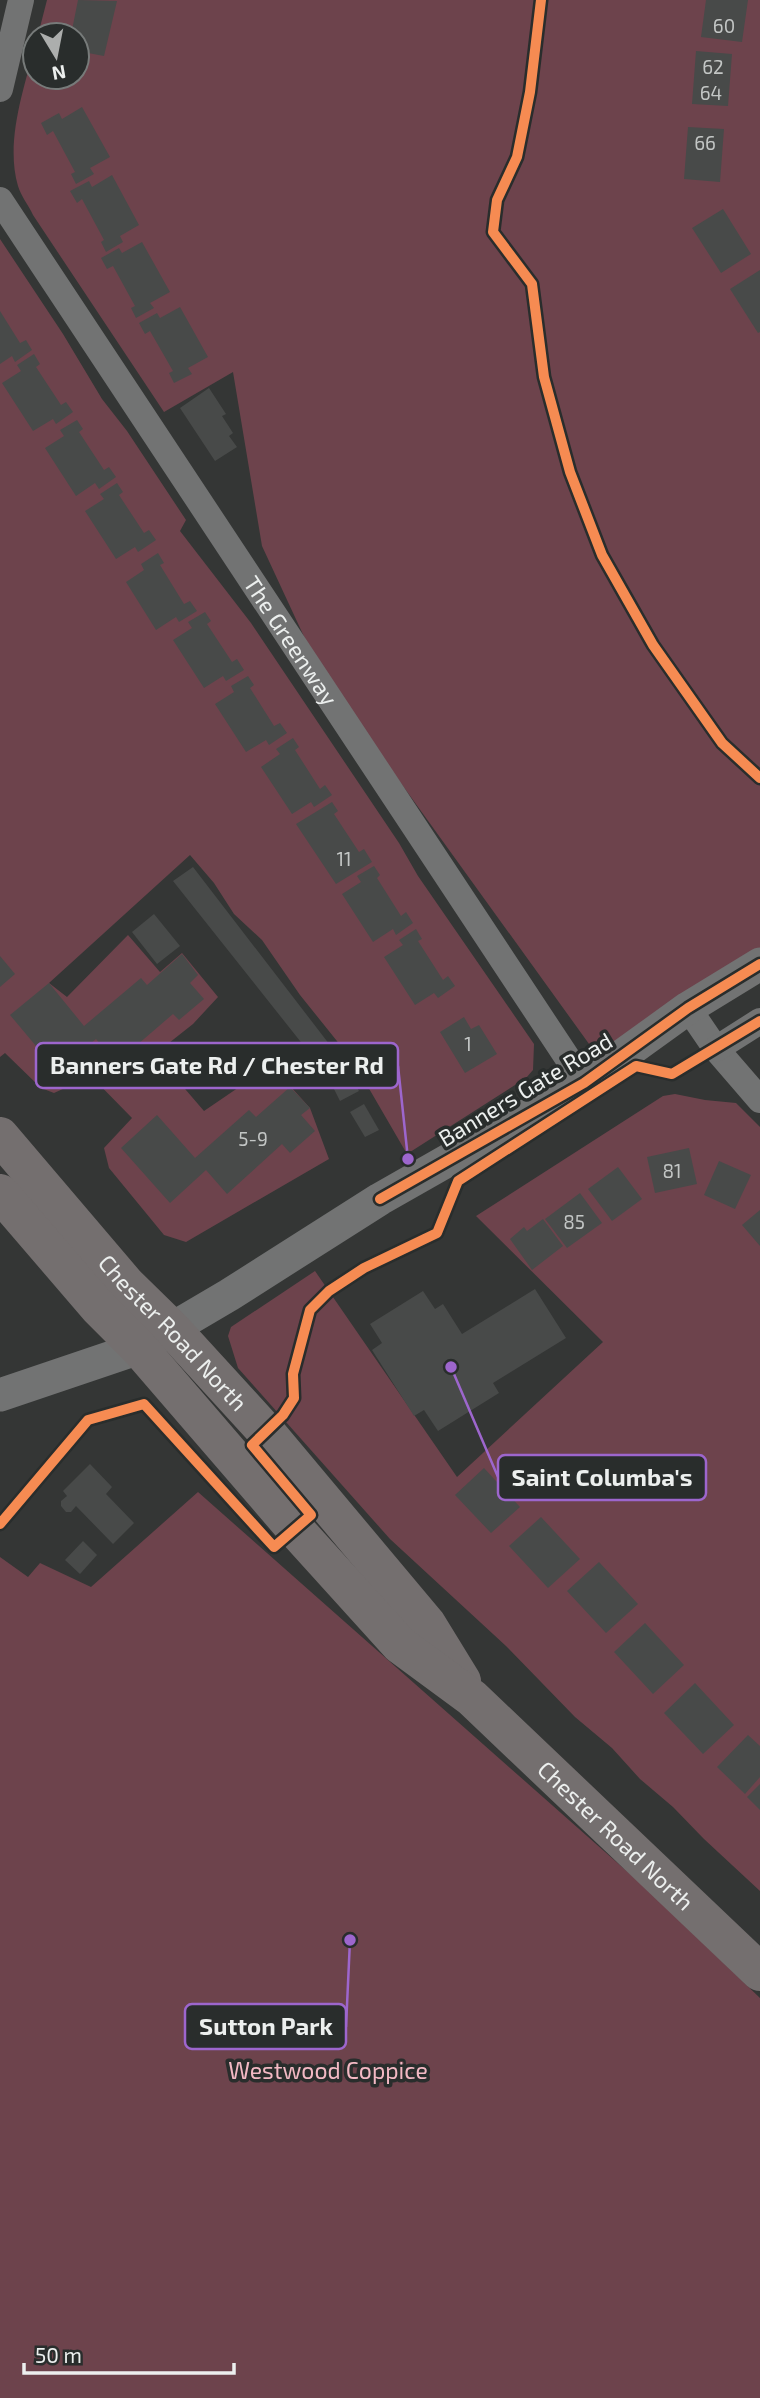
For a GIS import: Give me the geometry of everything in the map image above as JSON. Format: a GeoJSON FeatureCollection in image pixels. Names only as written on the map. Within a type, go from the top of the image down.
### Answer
{"type":"FeatureCollection","features":[{"type":"Feature","properties":{"kind":"highway","name":"Chester Road North"},"geometry":{"type":"LineString","coordinates":[[0,1136],[126,1284],[172,1329],[267,1433],[427,1625],[472,1698]]}},
{"type":"Feature","properties":{"kind":"highway","name":"Chester Road North"},"geometry":{"type":"LineString","coordinates":[[0,1193],[99,1308],[139,1348],[279,1511],[400,1644],[472,1698],[760,1972]]}},
{"type":"Feature","properties":{"kind":"street"},"geometry":{"type":"LineString","coordinates":[[0,89],[21,0]]}},
{"type":"Feature","properties":{"kind":"street","name":"The Greenway"},"geometry":{"type":"LineString","coordinates":[[0,200],[584,1083]]}},
{"type":"Feature","properties":{"kind":"street","name":"Banners Gate Road"},"geometry":{"type":"LineString","coordinates":[[0,1395],[139,1348],[380,1199],[584,1083],[688,1008],[760,964]]}},
{"type":"Feature","properties":{"kind":"street"},"geometry":{"type":"LineString","coordinates":[[688,1008],[716,1049],[760,1100]]}},
{"type":"Feature","properties":{"kind":"street"},"geometry":{"type":"LineString","coordinates":[[716,1049],[760,1021]]}},
{"type":"Feature","properties":{"kind":"green space"},"geometry":{"type":"Polygon","coordinates":[[[47,0],[760,0],[760,950],[597,1055],[320,671],[262,546],[233,372],[164,412],[21,193],[14,151],[23,91],[91,91],[91,21],[42,21],[47,0]]]}},
{"type":"Feature","properties":{"kind":"green space"},"geometry":{"type":"Polygon","coordinates":[[[0,239],[102,399],[127,431],[186,520],[180,531],[251,623],[399,843],[418,876],[534,1044],[533,1070],[526,1078],[407,1154],[353,1061],[300,995],[262,940],[234,914],[214,883],[190,855],[49,983],[67,997],[128,935],[160,972],[182,953],[218,997],[193,1024],[155,1054],[204,1111],[248,1081],[269,1060],[279,1064],[290,1086],[310,1108],[329,1159],[186,1242],[164,1235],[109,1168],[104,1148],[132,1118],[83,1068],[65,1088],[54,1093],[41,1088],[5,1053],[0,1057],[0,239]]]}},
{"type":"Feature","properties":{"kind":"green space"},"geometry":{"type":"Polygon","coordinates":[[[675,1094],[736,1103],[760,1127],[760,1891],[640,1779],[612,1748],[575,1717],[506,1646],[390,1539],[238,1368],[228,1336],[231,1327],[315,1271],[457,1477],[603,1342],[476,1216],[663,1096],[675,1094]]]}},
{"type":"Feature","properties":{"kind":"green space","name":"Westwood Coppice"},"geometry":{"type":"Polygon","coordinates":[[[198,1492],[639,1882],[760,1998],[760,2398],[0,2398],[0,1557],[28,1577],[40,1563],[91,1587],[198,1492]]]}},
{"type":"Feature","properties":{"kind":"building"},"geometry":{"type":"Polygon","coordinates":[[[78,0],[117,1],[104,56],[91,54],[91,21],[74,21],[78,0]]]}},
{"type":"Feature","properties":{"kind":"building"},"geometry":{"type":"Polygon","coordinates":[[[706,0],[748,0],[742,42],[701,37],[706,0]]]}},
{"type":"Feature","properties":{"kind":"building"},"geometry":{"type":"Polygon","coordinates":[[[696,51],[732,54],[728,106],[692,104],[696,51]]]}},
{"type":"Feature","properties":{"kind":"building"},"geometry":{"type":"Polygon","coordinates":[[[82,107],[110,157],[90,168],[94,174],[76,184],[71,174],[75,172],[53,131],[47,135],[41,123],[59,113],[62,119],[82,107]]]}},
{"type":"Feature","properties":{"kind":"building"},"geometry":{"type":"Polygon","coordinates":[[[688,127],[724,129],[720,182],[684,179],[688,127]]]}},
{"type":"Feature","properties":{"kind":"building"},"geometry":{"type":"Polygon","coordinates":[[[112,175],[139,225],[120,236],[123,242],[106,252],[101,242],[104,240],[82,199],[77,203],[70,191],[89,181],[92,187],[112,175]]]}},
{"type":"Feature","properties":{"kind":"building"},"geometry":{"type":"Polygon","coordinates":[[[723,209],[751,254],[721,273],[692,228],[723,209]]]}},
{"type":"Feature","properties":{"kind":"building"},"geometry":{"type":"Polygon","coordinates":[[[142,242],[170,292],[150,303],[154,308],[136,318],[131,308],[135,306],[113,266],[107,269],[101,258],[119,248],[122,253],[142,242]]]}},
{"type":"Feature","properties":{"kind":"building"},"geometry":{"type":"Polygon","coordinates":[[[760,270],[760,332],[758,333],[730,289],[760,270]]]}},
{"type":"Feature","properties":{"kind":"building"},"geometry":{"type":"Polygon","coordinates":[[[180,307],[208,357],[188,368],[192,374],[174,383],[169,373],[173,371],[150,331],[145,334],[139,323],[157,313],[160,318],[180,307]]]}},
{"type":"Feature","properties":{"kind":"building"},"geometry":{"type":"Polygon","coordinates":[[[0,311],[20,343],[26,340],[32,350],[15,362],[12,356],[0,364],[0,311]]]}},
{"type":"Feature","properties":{"kind":"building"},"geometry":{"type":"Polygon","coordinates":[[[34,354],[40,364],[36,367],[61,405],[66,402],[73,412],[56,424],[53,419],[33,431],[2,383],[21,371],[17,365],[34,354]]]}},
{"type":"Feature","properties":{"kind":"building"},"geometry":{"type":"Polygon","coordinates":[[[209,388],[226,414],[222,416],[233,433],[229,436],[237,447],[215,461],[180,408],[209,388]]]}},
{"type":"Feature","properties":{"kind":"building"},"geometry":{"type":"Polygon","coordinates":[[[77,420],[83,429],[79,432],[104,470],[109,467],[116,477],[99,489],[95,483],[76,496],[45,448],[64,436],[60,430],[77,420]]]}},
{"type":"Feature","properties":{"kind":"building"},"geometry":{"type":"Polygon","coordinates":[[[117,483],[123,492],[119,495],[144,533],[149,530],[156,540],[138,552],[135,547],[116,559],[85,511],[104,499],[100,494],[117,483]]]}},
{"type":"Feature","properties":{"kind":"building"},"geometry":{"type":"Polygon","coordinates":[[[158,553],[164,563],[160,565],[184,604],[190,601],[197,611],[179,622],[176,617],[156,630],[126,582],[144,570],[141,564],[158,553]]]}},
{"type":"Feature","properties":{"kind":"building"},"geometry":{"type":"Polygon","coordinates":[[[205,612],[211,621],[207,624],[232,662],[237,659],[244,670],[226,681],[223,676],[204,688],[173,640],[192,628],[188,622],[205,612]]]}},
{"type":"Feature","properties":{"kind":"building"},"geometry":{"type":"Polygon","coordinates":[[[248,676],[254,685],[250,688],[274,726],[280,723],[287,733],[269,745],[266,740],[246,752],[215,704],[234,692],[231,686],[248,676]]]}},
{"type":"Feature","properties":{"kind":"building"},"geometry":{"type":"Polygon","coordinates":[[[293,738],[299,747],[295,750],[320,789],[325,785],[332,795],[314,807],[311,802],[292,814],[261,767],[280,754],[276,749],[293,738]]]}},
{"type":"Feature","properties":{"kind":"building"},"geometry":{"type":"Polygon","coordinates":[[[332,802],[338,811],[334,814],[359,852],[364,849],[372,862],[336,884],[296,824],[332,802]]]}},
{"type":"Feature","properties":{"kind":"building"},"geometry":{"type":"Polygon","coordinates":[[[374,866],[380,875],[377,878],[401,916],[406,912],[413,923],[396,935],[393,929],[373,942],[342,894],[361,882],[357,876],[374,866]]]}},
{"type":"Feature","properties":{"kind":"building"},"geometry":{"type":"Polygon","coordinates":[[[193,867],[333,1049],[359,1091],[340,1101],[327,1075],[173,881],[193,867]]]}},
{"type":"Feature","properties":{"kind":"building"},"geometry":{"type":"Polygon","coordinates":[[[154,914],[180,946],[157,964],[132,932],[154,914]]]}},
{"type":"Feature","properties":{"kind":"building"},"geometry":{"type":"Polygon","coordinates":[[[416,929],[422,939],[418,941],[443,980],[448,976],[455,986],[438,998],[434,993],[415,1005],[384,957],[403,945],[399,940],[416,929]]]}},
{"type":"Feature","properties":{"kind":"building"},"geometry":{"type":"Polygon","coordinates":[[[182,954],[198,975],[190,983],[204,999],[179,1020],[173,1014],[116,1063],[96,1039],[57,1071],[10,1015],[49,983],[84,1026],[141,978],[147,985],[182,954]]]}},
{"type":"Feature","properties":{"kind":"building"},"geometry":{"type":"Polygon","coordinates":[[[0,956],[15,974],[0,987],[0,956]]]}},
{"type":"Feature","properties":{"kind":"building"},"geometry":{"type":"Polygon","coordinates":[[[464,1017],[471,1029],[479,1025],[497,1054],[465,1073],[440,1032],[464,1017]]]}},
{"type":"Feature","properties":{"kind":"building"},"geometry":{"type":"Polygon","coordinates":[[[290,1087],[310,1108],[301,1115],[315,1131],[290,1153],[282,1144],[227,1194],[206,1170],[170,1203],[121,1148],[157,1115],[195,1158],[249,1110],[256,1117],[290,1087]]]}},
{"type":"Feature","properties":{"kind":"building"},"geometry":{"type":"Polygon","coordinates":[[[364,1104],[379,1130],[365,1137],[350,1112],[364,1104]]]}},
{"type":"Feature","properties":{"kind":"building"},"geometry":{"type":"Polygon","coordinates":[[[689,1148],[697,1184],[655,1193],[647,1157],[689,1148]]]}},
{"type":"Feature","properties":{"kind":"building"},"geometry":{"type":"Polygon","coordinates":[[[719,1161],[751,1175],[735,1209],[704,1195],[719,1161]]]}},
{"type":"Feature","properties":{"kind":"building"},"geometry":{"type":"Polygon","coordinates":[[[618,1167],[642,1199],[612,1221],[588,1189],[618,1167]]]}},
{"type":"Feature","properties":{"kind":"building"},"geometry":{"type":"Polygon","coordinates":[[[580,1193],[602,1223],[567,1248],[545,1219],[580,1193]]]}},
{"type":"Feature","properties":{"kind":"building"},"geometry":{"type":"Polygon","coordinates":[[[760,1210],[760,1246],[742,1225],[760,1210]]]}},
{"type":"Feature","properties":{"kind":"building"},"geometry":{"type":"Polygon","coordinates":[[[543,1219],[563,1246],[532,1270],[510,1239],[524,1227],[527,1231],[543,1219]]]}},
{"type":"Feature","properties":{"kind":"building"},"geometry":{"type":"Polygon","coordinates":[[[535,1289],[566,1338],[493,1383],[499,1393],[438,1431],[424,1410],[414,1416],[372,1350],[382,1343],[370,1324],[423,1291],[435,1309],[443,1304],[462,1334],[535,1289]]]}},
{"type":"Feature","properties":{"kind":"building"},"geometry":{"type":"Polygon","coordinates":[[[90,1464],[112,1487],[106,1494],[134,1523],[113,1544],[76,1506],[71,1512],[66,1512],[61,1506],[61,1501],[67,1496],[63,1491],[90,1464]]]}},
{"type":"Feature","properties":{"kind":"building"},"geometry":{"type":"Polygon","coordinates":[[[484,1468],[520,1507],[491,1533],[455,1495],[484,1468]]]}},
{"type":"Feature","properties":{"kind":"building"},"geometry":{"type":"Polygon","coordinates":[[[541,1517],[580,1559],[548,1588],[509,1546],[541,1517]]]}},
{"type":"Feature","properties":{"kind":"building"},"geometry":{"type":"Polygon","coordinates":[[[83,1541],[97,1555],[80,1574],[65,1560],[83,1541]]]}},
{"type":"Feature","properties":{"kind":"building"},"geometry":{"type":"Polygon","coordinates":[[[599,1562],[638,1604],[606,1633],[567,1591],[599,1562]]]}},
{"type":"Feature","properties":{"kind":"building"},"geometry":{"type":"Polygon","coordinates":[[[645,1623],[684,1665],[653,1694],[614,1652],[645,1623]]]}},
{"type":"Feature","properties":{"kind":"building"},"geometry":{"type":"Polygon","coordinates":[[[695,1683],[734,1725],[703,1754],[664,1713],[695,1683]]]}},
{"type":"Feature","properties":{"kind":"building"},"geometry":{"type":"Polygon","coordinates":[[[748,1735],[760,1746],[760,1777],[745,1794],[717,1767],[748,1735]]]}},
{"type":"Feature","properties":{"kind":"building"},"geometry":{"type":"Polygon","coordinates":[[[760,1784],[760,1810],[747,1797],[760,1784]]]}},
{"type":"Feature","properties":{"kind":"cycle path"},"geometry":{"type":"LineString","coordinates":[[541,0],[530,92],[517,157],[497,200],[493,232],[532,284],[544,377],[570,472],[602,555],[653,645],[722,743],[760,778]]}},
{"type":"Feature","properties":{"kind":"cycle path"},"geometry":{"type":"LineString","coordinates":[[380,1199],[584,1083],[688,1008],[760,964]]}},
{"type":"Feature","properties":{"kind":"cycle path"},"geometry":{"type":"LineString","coordinates":[[0,1524],[88,1420],[144,1404],[274,1547],[311,1515],[252,1445],[283,1415],[294,1398],[293,1374],[310,1310],[329,1291],[364,1268],[437,1233],[458,1181],[636,1066],[672,1074],[760,1021]]}},
{"type":"Feature","properties":{"kind":"place","name":"Banners Gate Rd / Chester Rd"},"geometry":{"type":"Point","coordinates":[408,1159]}},
{"type":"Feature","properties":{"kind":"place","name":"Saint Columba's"},"geometry":{"type":"Point","coordinates":[451,1367]}},
{"type":"Feature","properties":{"kind":"place","name":"Sutton Park"},"geometry":{"type":"Point","coordinates":[350,1940]}}]}
